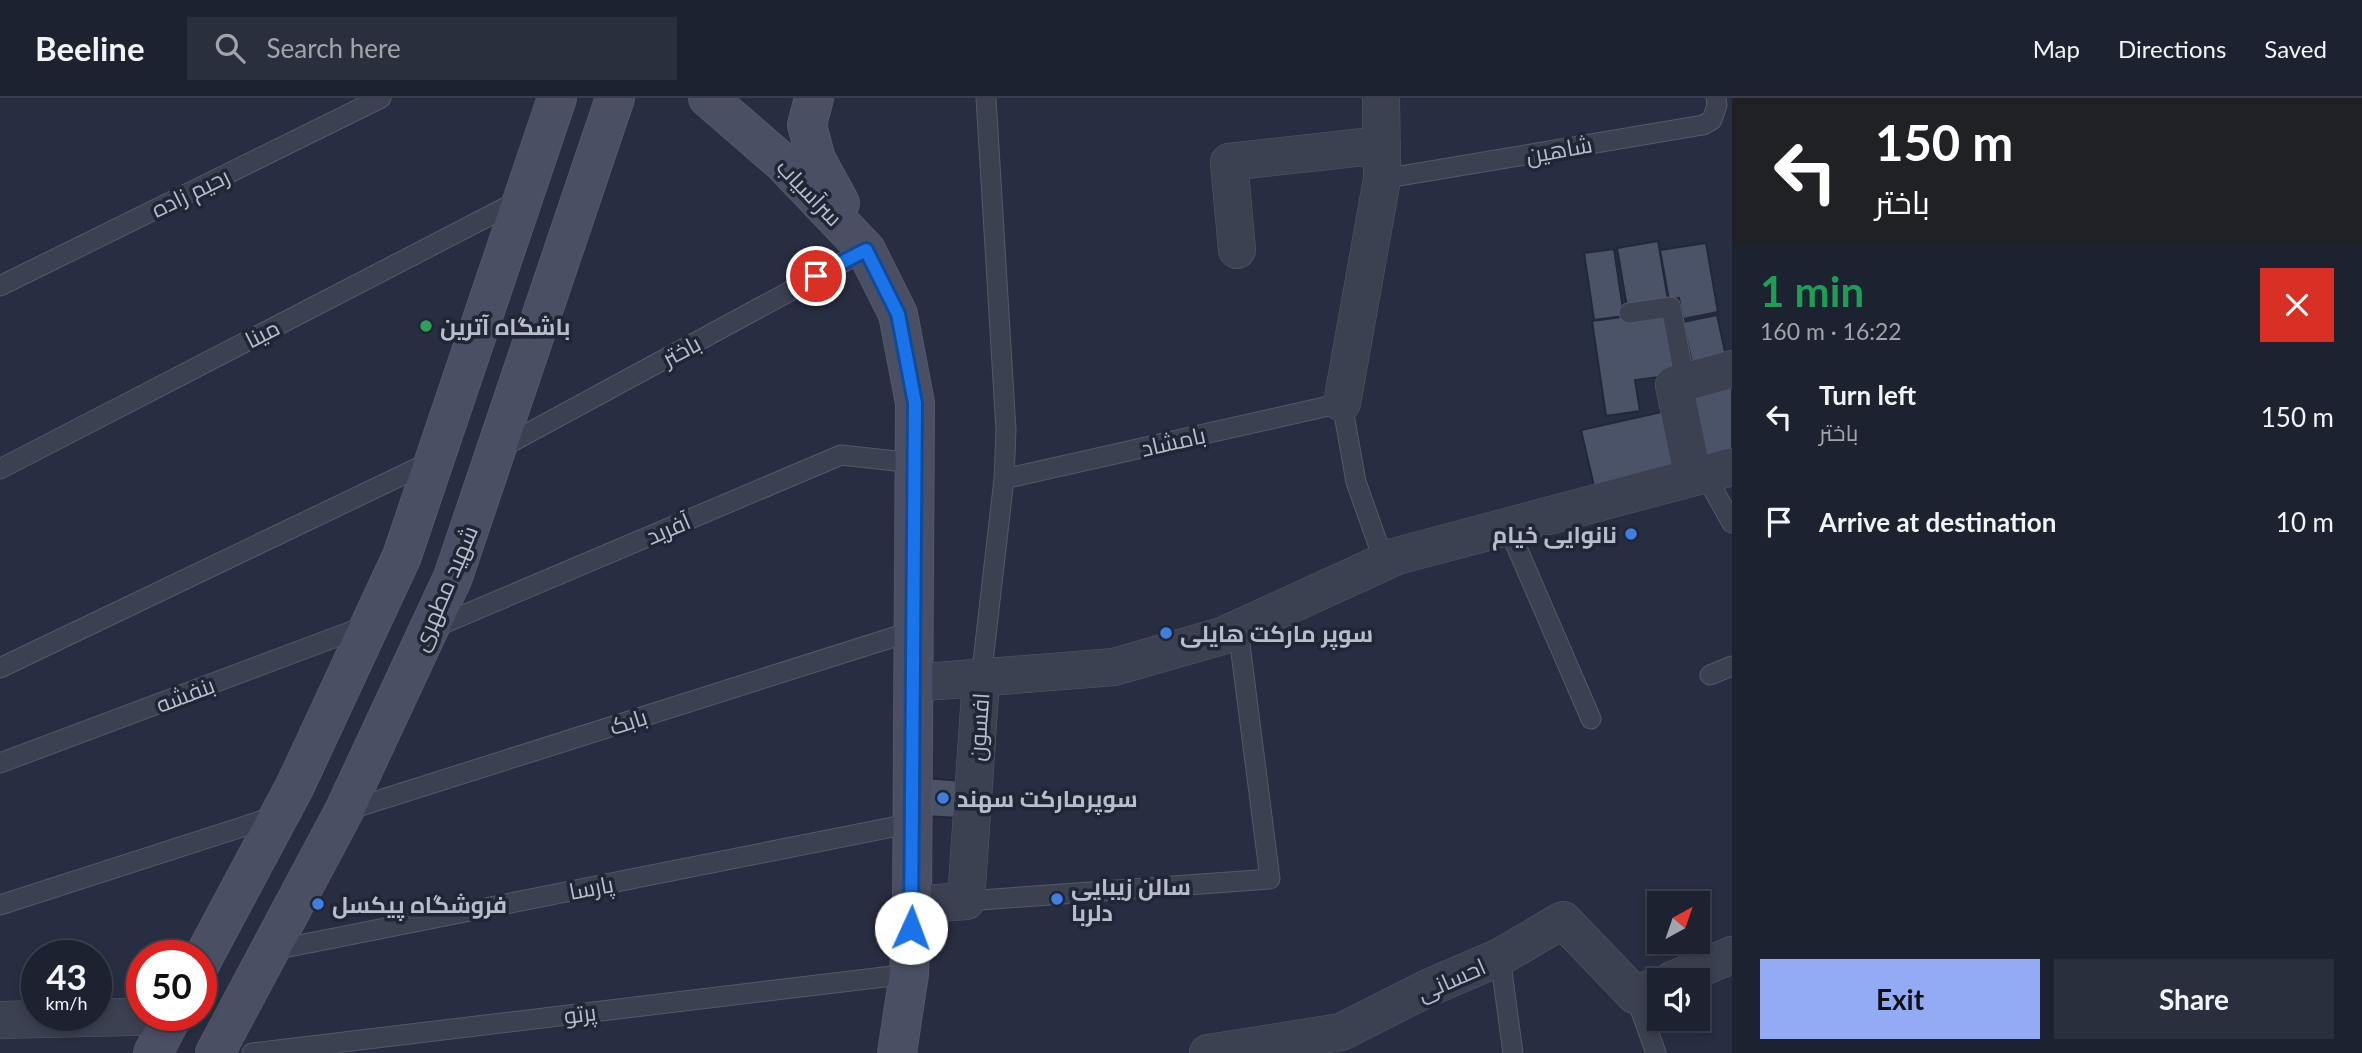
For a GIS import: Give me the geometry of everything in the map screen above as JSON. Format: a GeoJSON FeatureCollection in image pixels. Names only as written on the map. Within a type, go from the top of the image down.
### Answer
{"type":"FeatureCollection","features":[{"type":"Feature","properties":{"kind":"main road"},"geometry":{"type":"LineString","coordinates":[[213,940],[279,815],[402,556],[557,98]]}},
{"type":"Feature","properties":{"kind":"main road","name":"شهید مطهری"},"geometry":{"type":"LineString","coordinates":[[215,1053],[344,811],[453,577],[615,98]]}},
{"type":"Feature","properties":{"kind":"main road"},"geometry":{"type":"LineString","coordinates":[[814,98],[807,125],[816,159],[866,250]]}},
{"type":"Feature","properties":{"kind":"main road","name":"سرآسیاب"},"geometry":{"type":"LineString","coordinates":[[723,100],[866,250],[898,314],[915,403],[912,905],[909,974],[897,1053]]}},
{"type":"Feature","properties":{"kind":"main road"},"geometry":{"type":"LineString","coordinates":[[153,1053],[164,1031]]}},
{"type":"Feature","properties":{"kind":"street"},"geometry":{"type":"LineString","coordinates":[[1342,403],[1382,162],[1381,98]]}},
{"type":"Feature","properties":{"kind":"street"},"geometry":{"type":"LineString","coordinates":[[1237,250],[1229,162],[1382,162]]}},
{"type":"Feature","properties":{"kind":"street"},"geometry":{"type":"LineString","coordinates":[[912,683],[1114,667],[1222,636],[1397,556],[1710,473],[1674,384],[1732,369]]}},
{"type":"Feature","properties":{"kind":"street","name":"افسون"},"geometry":{"type":"LineString","coordinates":[[966,901],[981,679]]}},
{"type":"Feature","properties":{"kind":"street"},"geometry":{"type":"LineString","coordinates":[[912,905],[966,901]]}},
{"type":"Feature","properties":{"kind":"street","name":"احسانی"},"geometry":{"type":"LineString","coordinates":[[1208,1053],[1341,1032],[1428,988],[1500,957],[1563,920],[1647,990]]}},
{"type":"Feature","properties":{"kind":"street"},"geometry":{"type":"LineString","coordinates":[[1702,968],[1732,956]]}},
{"type":"Feature","properties":{"kind":"street"},"geometry":{"type":"LineString","coordinates":[[0,1020],[126,1017]]}},
{"type":"Feature","properties":{"kind":"lane","name":"رحیم زاده"},"geometry":{"type":"LineString","coordinates":[[0,286],[381,98]]}},
{"type":"Feature","properties":{"kind":"lane"},"geometry":{"type":"LineString","coordinates":[[981,679],[1004,479],[1006,430],[986,98]]}},
{"type":"Feature","properties":{"kind":"lane","name":"شاهین"},"geometry":{"type":"LineString","coordinates":[[1382,162],[1703,125],[1712,120],[1717,105],[1716,98]]}},
{"type":"Feature","properties":{"kind":"lane","name":"مینا"},"geometry":{"type":"LineString","coordinates":[[0,469],[524,198]]}},
{"type":"Feature","properties":{"kind":"lane","name":"باختر"},"geometry":{"type":"LineString","coordinates":[[496,450],[866,250]]}},
{"type":"Feature","properties":{"kind":"lane"},"geometry":{"type":"LineString","coordinates":[[1629,313],[1671,307],[1685,382]]}},
{"type":"Feature","properties":{"kind":"lane"},"geometry":{"type":"LineString","coordinates":[[1342,403],[1356,482],[1384,561]]}},
{"type":"Feature","properties":{"kind":"lane","name":"بامشاد"},"geometry":{"type":"LineString","coordinates":[[1004,479],[1342,403]]}},
{"type":"Feature","properties":{"kind":"lane","name":"آفرید"},"geometry":{"type":"LineString","coordinates":[[428,629],[841,455],[914,463]]}},
{"type":"Feature","properties":{"kind":"lane"},"geometry":{"type":"LineString","coordinates":[[0,668],[435,460]]}},
{"type":"Feature","properties":{"kind":"lane"},"geometry":{"type":"LineString","coordinates":[[1710,473],[1732,523]]}},
{"type":"Feature","properties":{"kind":"lane"},"geometry":{"type":"LineString","coordinates":[[1508,527],[1591,719]]}},
{"type":"Feature","properties":{"kind":"lane","name":"بنفشه"},"geometry":{"type":"LineString","coordinates":[[0,764],[369,625]]}},
{"type":"Feature","properties":{"kind":"lane"},"geometry":{"type":"LineString","coordinates":[[966,901],[1270,879],[1238,629]]}},
{"type":"Feature","properties":{"kind":"lane","name":"بابک"},"geometry":{"type":"LineString","coordinates":[[344,811],[913,631]]}},
{"type":"Feature","properties":{"kind":"lane"},"geometry":{"type":"LineString","coordinates":[[1710,675],[1732,666]]}},
{"type":"Feature","properties":{"kind":"lane"},"geometry":{"type":"LineString","coordinates":[[0,905],[279,815]]}},
{"type":"Feature","properties":{"kind":"lane","name":"پارسا"},"geometry":{"type":"LineString","coordinates":[[269,951],[913,824]]}},
{"type":"Feature","properties":{"kind":"lane"},"geometry":{"type":"LineString","coordinates":[[1500,957],[1513,1053]]}},
{"type":"Feature","properties":{"kind":"lane","name":"پرتو"},"geometry":{"type":"LineString","coordinates":[[252,1053],[909,974]]}},
{"type":"Feature","properties":{"kind":"lane"},"geometry":{"type":"LineString","coordinates":[[1653,1031],[1656,1053]]}},
{"type":"Feature","properties":{"kind":"building"},"geometry":{"type":"Polygon","coordinates":[[[1658,241],[1668,300],[1627,307],[1617,248],[1658,241]]]}},
{"type":"Feature","properties":{"kind":"building"},"geometry":{"type":"Polygon","coordinates":[[[1706,243],[1718,312],[1683,319],[1679,298],[1669,300],[1660,250],[1706,243]]]}},
{"type":"Feature","properties":{"kind":"building"},"geometry":{"type":"Polygon","coordinates":[[[1614,249],[1624,316],[1594,320],[1584,253],[1614,249]]]}},
{"type":"Feature","properties":{"kind":"building"},"geometry":{"type":"Polygon","coordinates":[[[1665,311],[1674,375],[1635,380],[1640,411],[1606,416],[1592,321],[1665,311]]]}},
{"type":"Feature","properties":{"kind":"building"},"geometry":{"type":"Polygon","coordinates":[[[1717,315],[1727,361],[1693,367],[1683,322],[1717,315]]]}},
{"type":"Feature","properties":{"kind":"building"},"geometry":{"type":"Polygon","coordinates":[[[1732,375],[1732,450],[1697,458],[1682,386],[1732,375]]]}},
{"type":"Feature","properties":{"kind":"building"},"geometry":{"type":"Polygon","coordinates":[[[1666,411],[1679,467],[1594,486],[1581,430],[1666,411]]]}},
{"type":"Feature","properties":{"kind":"building","name":"سوپرمارکت سهند"},"geometry":{"type":"Polygon","coordinates":[[[926,778],[962,781],[960,818],[924,816],[926,778]]]}},
{"type":"Feature","properties":{"kind":"place","name":"باشگاه آترین"},"geometry":{"type":"Point","coordinates":[426,326]}},
{"type":"Feature","properties":{"kind":"place","name":"نانوایی خیام"},"geometry":{"type":"Point","coordinates":[1631,534]}},
{"type":"Feature","properties":{"kind":"place","name":"سوپر مارکت هایلی"},"geometry":{"type":"Point","coordinates":[1166,633]}},
{"type":"Feature","properties":{"kind":"place","name":"سوپرمارکت سهند"},"geometry":{"type":"Point","coordinates":[943,798]}},
{"type":"Feature","properties":{"kind":"place","name":"سالن زیبایی دلربا"},"geometry":{"type":"Point","coordinates":[1057,899]}},
{"type":"Feature","properties":{"kind":"place","name":"فروشگاه پیکسل"},"geometry":{"type":"Point","coordinates":[318,904]}},
{"type":"Feature","properties":{"kind":"route"},"geometry":{"type":"LineString","coordinates":[[816,276],[866,250],[898,314],[915,403],[911,928]]}}]}
